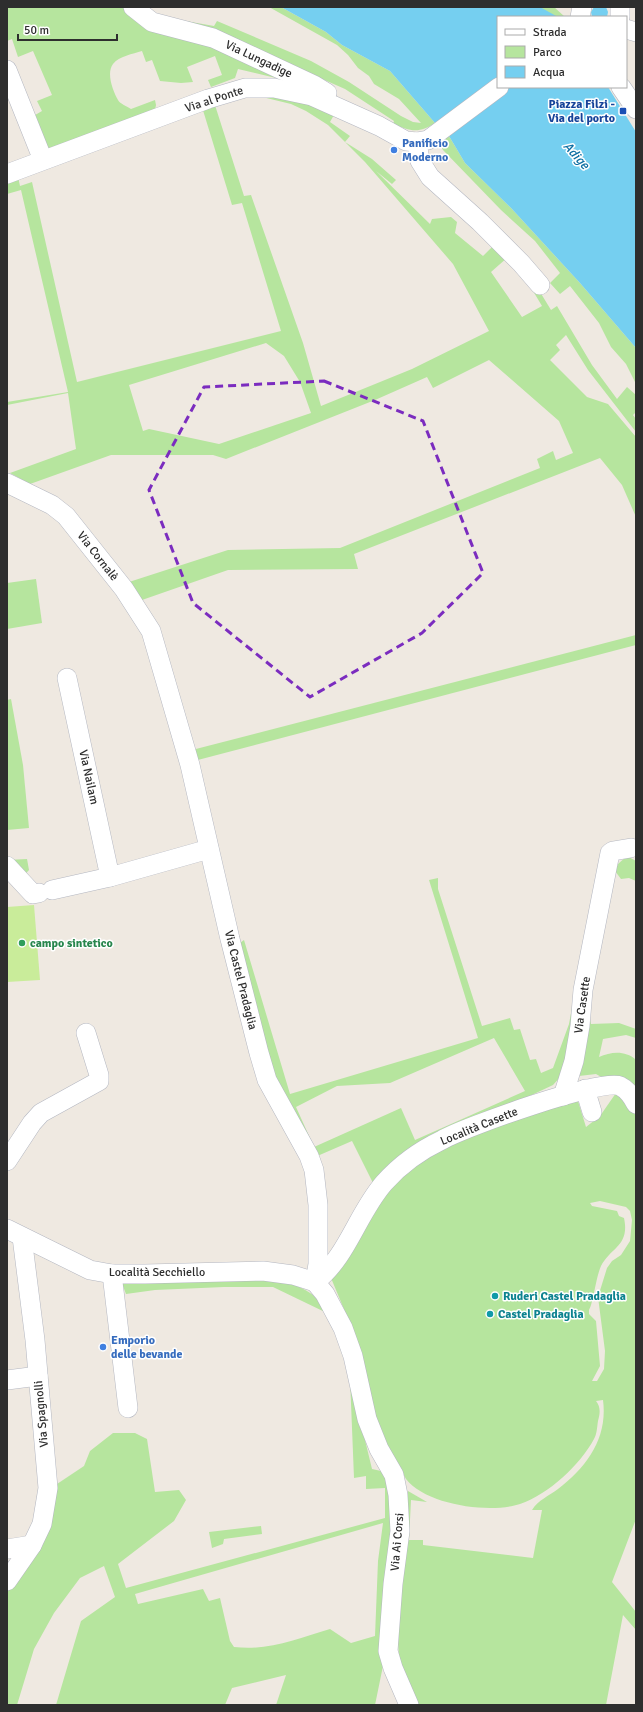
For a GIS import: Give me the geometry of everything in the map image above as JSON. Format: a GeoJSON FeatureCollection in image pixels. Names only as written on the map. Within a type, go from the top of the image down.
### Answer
{"type":"FeatureCollection","features":[{"type":"Feature","properties":{"kind":"street","name":"Via Lungadige"},"geometry":{"type":"LineString","coordinates":[[133,7],[152,22],[214,38],[314,85],[379,126]]}},
{"type":"Feature","properties":{"kind":"street"},"geometry":{"type":"LineString","coordinates":[[7,70],[43,160]]}},
{"type":"Feature","properties":{"kind":"street","name":"Via al Ponte"},"geometry":{"type":"LineString","coordinates":[[7,174],[208,99],[245,88],[274,88],[312,96],[379,126],[400,139],[425,139]]}},
{"type":"Feature","properties":{"kind":"street"},"geometry":{"type":"LineString","coordinates":[[498,88],[425,139],[420,162],[430,177],[521,263],[540,285]]}},
{"type":"Feature","properties":{"kind":"street"},"geometry":{"type":"LineString","coordinates":[[623,88],[636,109]]}},
{"type":"Feature","properties":{"kind":"street","name":"Via Cornalè"},"geometry":{"type":"LineString","coordinates":[[7,483],[52,505],[66,516],[137,608],[150,631],[158,657]]}},
{"type":"Feature","properties":{"kind":"street","name":"Via Castel Pradaglia"},"geometry":{"type":"LineString","coordinates":[[158,657],[190,765],[249,1016],[267,1080],[309,1156],[314,1170],[318,1205],[318,1264],[320,1288]]}},
{"type":"Feature","properties":{"kind":"street","name":"Via Nailam"},"geometry":{"type":"LineString","coordinates":[[67,678],[110,877]]}},
{"type":"Feature","properties":{"kind":"street","name":"Via Casette"},"geometry":{"type":"LineString","coordinates":[[563,1096],[574,1061],[580,1026],[583,990],[610,853],[613,850],[631,848]]}},
{"type":"Feature","properties":{"kind":"street"},"geometry":{"type":"LineString","coordinates":[[7,866],[33,894],[110,877],[209,849]]}},
{"type":"Feature","properties":{"kind":"street"},"geometry":{"type":"LineString","coordinates":[[7,1161],[41,1113],[99,1081],[99,1076],[86,1034]]}},
{"type":"Feature","properties":{"kind":"street"},"geometry":{"type":"LineString","coordinates":[[563,1096],[585,1089],[607,1085],[619,1086],[631,1094],[636,1104]]}},
{"type":"Feature","properties":{"kind":"street"},"geometry":{"type":"LineString","coordinates":[[585,1089],[592,1112]]}},
{"type":"Feature","properties":{"kind":"street","name":"Località Casette"},"geometry":{"type":"LineString","coordinates":[[320,1288],[363,1214],[384,1183],[409,1160],[442,1139],[532,1105],[563,1096]]}},
{"type":"Feature","properties":{"kind":"street","name":"Località Secchiello"},"geometry":{"type":"LineString","coordinates":[[14,1233],[90,1270],[112,1274],[263,1271],[293,1275],[320,1288]]}},
{"type":"Feature","properties":{"kind":"street","name":"Via Spagnolli"},"geometry":{"type":"LineString","coordinates":[[7,1581],[32,1545],[42,1524],[48,1488],[38,1376],[14,1233]]}},
{"type":"Feature","properties":{"kind":"street"},"geometry":{"type":"LineString","coordinates":[[112,1274],[128,1408]]}},
{"type":"Feature","properties":{"kind":"street","name":"Via Ai Corsi"},"geometry":{"type":"LineString","coordinates":[[320,1288],[343,1328],[353,1356],[367,1419],[379,1449],[394,1475],[398,1495],[400,1531],[393,1584],[388,1651],[393,1668],[409,1705]]}},
{"type":"Feature","properties":{"kind":"street"},"geometry":{"type":"LineString","coordinates":[[7,1380],[38,1376]]}},
{"type":"Feature","properties":{"kind":"street"},"geometry":{"type":"LineString","coordinates":[[7,1548],[32,1545]]}},
{"type":"Feature","properties":{"kind":"highlighted area"},"geometry":{"type":"Polygon","coordinates":[[[324,381],[423,421],[483,573],[422,633],[310,697],[193,603],[149,490],[204,387],[324,381]]]}},
{"type":"Feature","properties":{"kind":"green space"},"geometry":{"type":"Polygon","coordinates":[[[7,7],[126,7],[197,37],[276,78],[238,69],[235,78],[211,87],[208,80],[222,75],[215,56],[187,67],[193,82],[181,83],[160,81],[152,60],[146,62],[142,51],[130,54],[116,61],[111,68],[110,77],[116,96],[120,103],[131,109],[155,100],[155,110],[44,150],[30,118],[42,111],[37,101],[52,95],[33,51],[18,57],[12,39],[7,41],[7,7]]]}},
{"type":"Feature","properties":{"kind":"green space"},"geometry":{"type":"Polygon","coordinates":[[[269,7],[281,7],[326,32],[342,45],[390,71],[435,123],[419,130],[410,130],[393,124],[394,121],[345,89],[163,17],[214,26],[217,21],[311,61],[349,82],[401,116],[413,122],[421,123],[399,99],[374,84],[369,76],[358,68],[348,55],[337,45],[269,7]]]}},
{"type":"Feature","properties":{"kind":"green space"},"geometry":{"type":"Polygon","coordinates":[[[521,7],[554,7],[564,16],[531,16],[521,7]]]}},
{"type":"Feature","properties":{"kind":"green space"},"geometry":{"type":"Polygon","coordinates":[[[254,95],[295,99],[335,113],[330,122],[350,136],[345,142],[328,125],[306,111],[291,104],[254,95]]]}},
{"type":"Feature","properties":{"kind":"green space"},"geometry":{"type":"Polygon","coordinates":[[[214,102],[244,196],[251,195],[303,343],[321,406],[412,369],[489,331],[453,264],[365,162],[345,142],[372,159],[396,180],[392,184],[376,171],[430,224],[432,219],[451,217],[457,222],[455,233],[483,256],[494,245],[508,257],[491,272],[522,317],[542,306],[533,291],[537,287],[551,310],[557,306],[592,365],[617,399],[627,387],[636,395],[636,412],[633,415],[636,419],[636,432],[588,370],[566,335],[556,345],[560,350],[550,360],[587,397],[608,404],[636,437],[636,517],[622,485],[600,458],[354,554],[358,569],[228,570],[142,600],[129,582],[228,550],[340,548],[540,468],[537,459],[553,451],[556,460],[573,453],[559,421],[489,360],[433,388],[427,377],[375,400],[226,459],[213,455],[111,455],[30,484],[10,473],[76,449],[68,393],[7,405],[7,402],[68,392],[21,190],[7,194],[7,181],[18,177],[20,186],[32,182],[77,382],[281,331],[242,203],[232,205],[202,107],[214,102]],[[266,343],[129,385],[143,431],[149,429],[219,444],[311,413],[300,382],[284,356],[266,343]]]}},
{"type":"Feature","properties":{"kind":"green space"},"geometry":{"type":"Polygon","coordinates":[[[449,136],[465,163],[512,209],[580,283],[636,348],[636,384],[626,364],[611,347],[599,323],[570,286],[560,294],[550,283],[560,273],[535,241],[501,210],[443,150],[439,143],[449,136]]]}},
{"type":"Feature","properties":{"kind":"green space"},"geometry":{"type":"Polygon","coordinates":[[[36,579],[42,623],[7,629],[7,583],[36,579]]]}},
{"type":"Feature","properties":{"kind":"green space"},"geometry":{"type":"Polygon","coordinates":[[[636,635],[636,645],[194,761],[192,750],[636,635]]]}},
{"type":"Feature","properties":{"kind":"green space"},"geometry":{"type":"Polygon","coordinates":[[[11,699],[23,765],[29,828],[7,830],[7,700],[11,699]]]}},
{"type":"Feature","properties":{"kind":"green space"},"geometry":{"type":"Polygon","coordinates":[[[627,856],[636,861],[636,881],[629,878],[621,879],[615,871],[618,864],[627,856]]]}},
{"type":"Feature","properties":{"kind":"green space"},"geometry":{"type":"Polygon","coordinates":[[[27,859],[29,870],[20,880],[7,882],[7,860],[27,859]]]}},
{"type":"Feature","properties":{"kind":"green space"},"geometry":{"type":"Polygon","coordinates":[[[438,878],[438,889],[482,1026],[510,1018],[514,1030],[520,1029],[530,1060],[536,1059],[541,1073],[553,1068],[569,1024],[576,986],[574,1026],[562,1075],[553,1085],[519,1101],[374,1185],[352,1141],[315,1157],[280,1096],[237,945],[244,940],[290,1094],[478,1038],[429,880],[438,878]],[[494,1038],[390,1083],[337,1086],[296,1107],[314,1147],[401,1108],[415,1140],[525,1091],[494,1038]]]}},
{"type":"Feature","properties":{"kind":"green space","name":"campo sintetico"},"geometry":{"type":"Polygon","coordinates":[[[34,905],[40,980],[7,982],[7,907],[34,905]]]}},
{"type":"Feature","properties":{"kind":"green space"},"geometry":{"type":"Polygon","coordinates":[[[587,1006],[591,1024],[619,1023],[636,1029],[636,1038],[626,1035],[603,1039],[599,1057],[608,1054],[623,1053],[636,1060],[636,1088],[629,1080],[603,1078],[596,1074],[579,1076],[587,1006]]]}},
{"type":"Feature","properties":{"kind":"green space"},"geometry":{"type":"Polygon","coordinates":[[[616,1093],[632,1105],[636,1117],[636,1519],[612,1582],[636,1612],[636,1630],[623,1615],[606,1705],[415,1705],[399,1657],[398,1642],[399,1608],[408,1491],[427,1502],[411,1500],[409,1540],[423,1540],[423,1545],[533,1558],[542,1510],[532,1510],[540,1501],[558,1489],[578,1471],[586,1461],[599,1439],[604,1414],[603,1400],[596,1401],[600,1411],[596,1435],[581,1459],[563,1478],[531,1499],[520,1504],[507,1507],[492,1508],[459,1505],[428,1495],[415,1488],[406,1479],[379,1431],[351,1326],[331,1278],[392,1182],[448,1143],[577,1098],[586,1127],[600,1116],[616,1093]],[[600,1201],[590,1203],[592,1206],[617,1211],[619,1216],[624,1218],[625,1227],[622,1240],[601,1266],[589,1310],[589,1314],[596,1321],[600,1366],[592,1381],[597,1381],[604,1369],[605,1351],[598,1297],[607,1268],[612,1261],[621,1255],[630,1241],[632,1220],[630,1211],[626,1207],[600,1201]]]}},
{"type":"Feature","properties":{"kind":"green space"},"geometry":{"type":"Polygon","coordinates":[[[283,1280],[298,1286],[315,1296],[329,1314],[273,1287],[224,1287],[155,1290],[126,1294],[121,1281],[283,1280]]]}},
{"type":"Feature","properties":{"kind":"green space"},"geometry":{"type":"Polygon","coordinates":[[[350,1378],[372,1469],[381,1471],[389,1476],[394,1516],[384,1661],[375,1705],[276,1705],[286,1675],[232,1688],[225,1705],[56,1705],[81,1621],[115,1597],[104,1566],[80,1578],[54,1613],[34,1649],[17,1705],[7,1705],[7,1589],[54,1486],[84,1466],[90,1451],[113,1433],[135,1433],[147,1439],[155,1492],[179,1490],[186,1500],[174,1521],[118,1564],[126,1588],[385,1518],[385,1488],[366,1489],[366,1476],[354,1478],[350,1378]],[[383,1523],[135,1594],[138,1604],[203,1589],[209,1601],[220,1598],[230,1641],[234,1647],[247,1648],[271,1646],[330,1629],[351,1643],[375,1636],[378,1561],[383,1523]]]}},
{"type":"Feature","properties":{"kind":"green space"},"geometry":{"type":"Polygon","coordinates":[[[261,1526],[262,1534],[224,1539],[223,1544],[212,1548],[209,1532],[261,1526]]]}},
{"type":"Feature","properties":{"kind":"water","name":"Adige"},"geometry":{"type":"Polygon","coordinates":[[[281,7],[540,7],[556,16],[497,16],[497,88],[609,88],[636,132],[636,348],[580,283],[512,209],[465,163],[449,136],[435,123],[390,71],[342,45],[326,32],[281,7]]]}},
{"type":"Feature","properties":{"kind":"water"},"geometry":{"type":"Polygon","coordinates":[[[594,7],[606,7],[608,12],[607,16],[592,16],[591,12],[594,7]]]}},
{"type":"Feature","properties":{"kind":"place","name":"Piazza Filzi - Via del porto"},"geometry":{"type":"Point","coordinates":[623,111]}},
{"type":"Feature","properties":{"kind":"place","name":"Panificio Moderno"},"geometry":{"type":"Point","coordinates":[394,150]}},
{"type":"Feature","properties":{"kind":"place","name":"campo sintetico"},"geometry":{"type":"Point","coordinates":[22,943]}},
{"type":"Feature","properties":{"kind":"place","name":"Ruderi Castel Pradaglia"},"geometry":{"type":"Point","coordinates":[495,1296]}},
{"type":"Feature","properties":{"kind":"place","name":"Castel Pradaglia"},"geometry":{"type":"Point","coordinates":[490,1314]}},
{"type":"Feature","properties":{"kind":"place","name":"Emporio delle bevande"},"geometry":{"type":"Point","coordinates":[103,1347]}}]}
